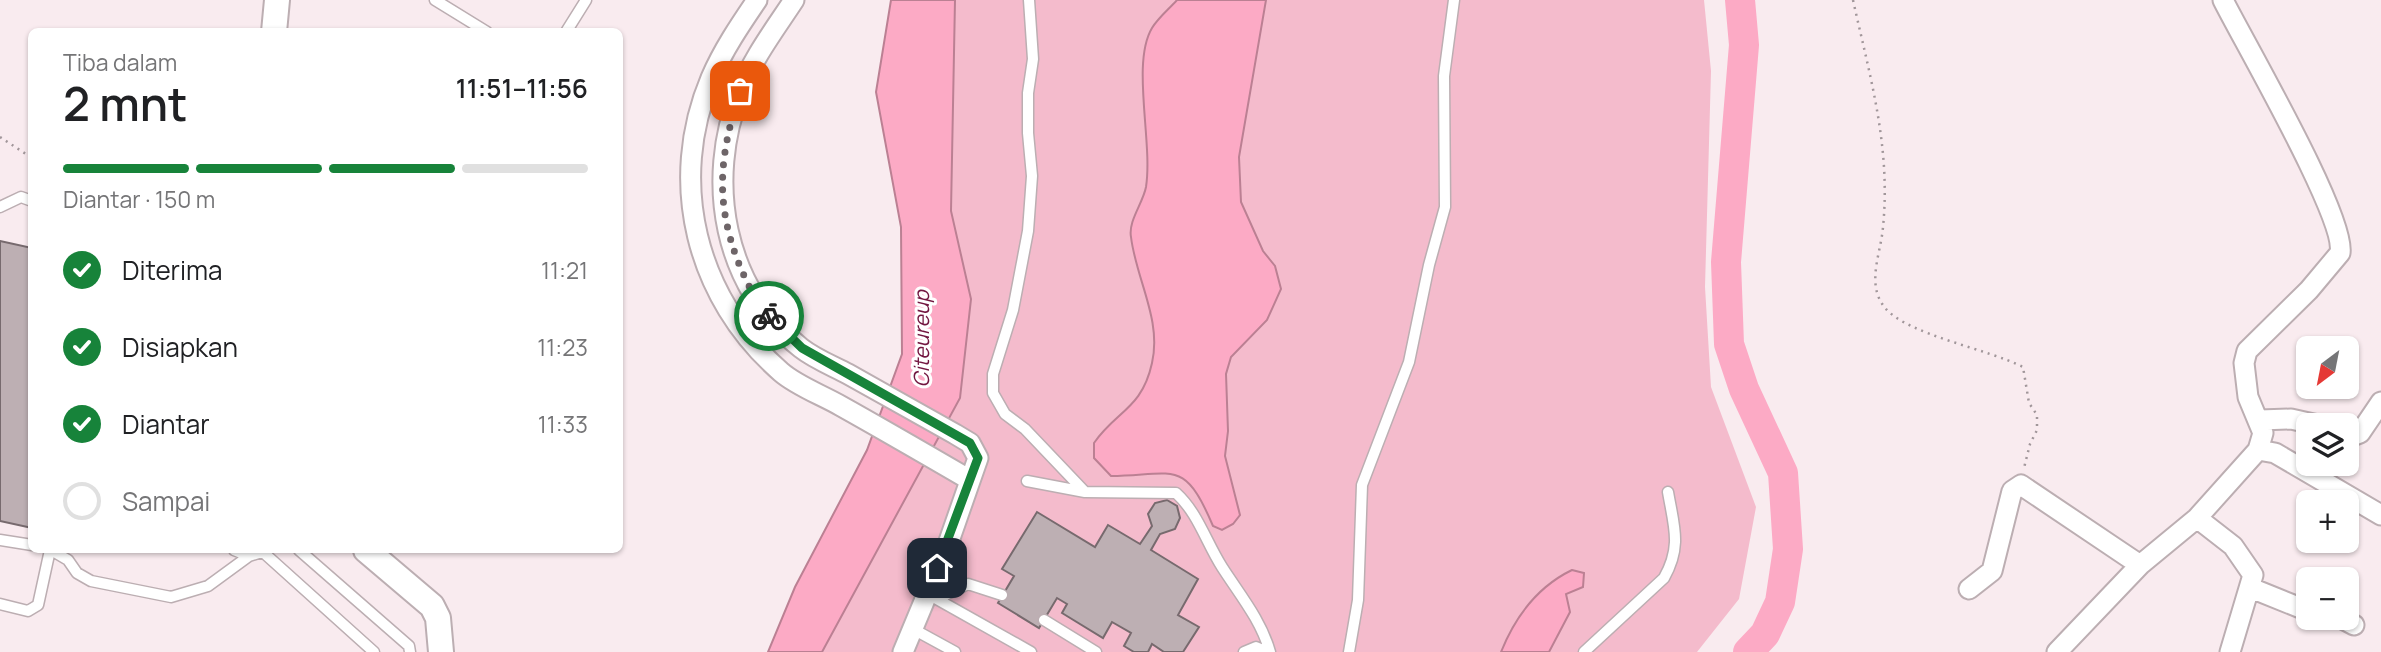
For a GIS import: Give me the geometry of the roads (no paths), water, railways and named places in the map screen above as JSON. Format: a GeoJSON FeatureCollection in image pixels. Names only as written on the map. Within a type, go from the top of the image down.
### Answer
{"type":"FeatureCollection","features":[{"type":"Feature","properties":{"kind":"street"},"geometry":{"type":"LineString","coordinates":[[274,28],[277,0]]}},
{"type":"Feature","properties":{"kind":"street"},"geometry":{"type":"LineString","coordinates":[[757,0],[730,40],[711,79],[698,120],[690,162],[689,196],[696,242],[716,289],[740,330],[782,374],[970,480]]}},
{"type":"Feature","properties":{"kind":"street"},"geometry":{"type":"LineString","coordinates":[[794,0],[758,56],[740,91],[728,128],[721,166],[721,194],[727,233],[744,275],[765,311],[802,348],[955,433],[970,443],[978,458],[931,596],[903,652]]}},
{"type":"Feature","properties":{"kind":"street"},"geometry":{"type":"LineString","coordinates":[[2057,652],[2140,565],[2197,518],[2258,450],[2263,433],[2260,420],[2248,397],[2244,363],[2247,351],[2332,265],[2342,244],[2290,126],[2223,0]]}},
{"type":"Feature","properties":{"kind":"street"},"geometry":{"type":"LineString","coordinates":[[811,389],[825,361]]}},
{"type":"Feature","properties":{"kind":"street"},"geometry":{"type":"LineString","coordinates":[[2359,433],[2381,401]]}},
{"type":"Feature","properties":{"kind":"street"},"geometry":{"type":"LineString","coordinates":[[2260,420],[2296,420]]}},
{"type":"Feature","properties":{"kind":"street"},"geometry":{"type":"LineString","coordinates":[[2258,450],[2275,453],[2381,515]]}},
{"type":"Feature","properties":{"kind":"street"},"geometry":{"type":"LineString","coordinates":[[1969,589],[1992,571],[2012,491],[2021,485],[2140,565]]}},
{"type":"Feature","properties":{"kind":"street"},"geometry":{"type":"LineString","coordinates":[[2197,518],[2233,546],[2246,562],[2254,579],[2230,652]]}},
{"type":"Feature","properties":{"kind":"street"},"geometry":{"type":"LineString","coordinates":[[370,553],[432,606],[438,618],[441,652]]}},
{"type":"Feature","properties":{"kind":"street"},"geometry":{"type":"LineString","coordinates":[[2251,588],[2296,606]]}},
{"type":"Feature","properties":{"kind":"lane"},"geometry":{"type":"LineString","coordinates":[[435,0],[480,28]]}},
{"type":"Feature","properties":{"kind":"lane"},"geometry":{"type":"LineString","coordinates":[[568,28],[586,0]]}},
{"type":"Feature","properties":{"kind":"lane"},"geometry":{"type":"LineString","coordinates":[[1029,0],[1033,59],[1028,93],[1032,176],[1028,231],[1013,310],[993,374],[993,393],[1005,414],[1025,429],[1084,492]]}},
{"type":"Feature","properties":{"kind":"lane"},"geometry":{"type":"LineString","coordinates":[[1349,652],[1358,600],[1362,485],[1409,362],[1429,265],[1445,208],[1444,76],[1454,0]]}},
{"type":"Feature","properties":{"kind":"lane"},"geometry":{"type":"LineString","coordinates":[[0,207],[21,197],[28,200]]}},
{"type":"Feature","properties":{"kind":"lane"},"geometry":{"type":"LineString","coordinates":[[1027,481],[1084,492],[1176,494],[1186,503],[1220,565],[1264,631],[1269,652]]}},
{"type":"Feature","properties":{"kind":"lane"},"geometry":{"type":"LineString","coordinates":[[1584,652],[1664,578],[1672,564],[1677,550],[1668,492]]}},
{"type":"Feature","properties":{"kind":"lane"},"geometry":{"type":"LineString","coordinates":[[0,540],[28,544]]}},
{"type":"Feature","properties":{"kind":"lane"},"geometry":{"type":"LineString","coordinates":[[0,604],[28,611],[38,604],[50,553]]}},
{"type":"Feature","properties":{"kind":"lane"},"geometry":{"type":"LineString","coordinates":[[56,553],[68,560],[76,573],[91,581],[171,597],[189,594],[208,586],[248,556],[259,553]]}},
{"type":"Feature","properties":{"kind":"lane"},"geometry":{"type":"LineString","coordinates":[[241,553],[248,556]]}},
{"type":"Feature","properties":{"kind":"lane"},"geometry":{"type":"LineString","coordinates":[[268,553],[374,652]]}},
{"type":"Feature","properties":{"kind":"lane"},"geometry":{"type":"LineString","coordinates":[[302,553],[409,646],[410,652]]}},
{"type":"Feature","properties":{"kind":"lane"},"geometry":{"type":"LineString","coordinates":[[931,596],[968,584],[1002,595]]}},
{"type":"Feature","properties":{"kind":"lane"},"geometry":{"type":"LineString","coordinates":[[931,596],[1031,652]]}},
{"type":"Feature","properties":{"kind":"lane"},"geometry":{"type":"LineString","coordinates":[[1044,620],[1096,652]]}},
{"type":"Feature","properties":{"kind":"lane"},"geometry":{"type":"LineString","coordinates":[[913,629],[955,652]]}},
{"type":"Feature","properties":{"kind":"lane"},"geometry":{"type":"LineString","coordinates":[[1244,652],[1256,647],[1269,652]]}},
{"type":"Feature","properties":{"kind":"water","name":"Citeureup"},"geometry":{"type":"Polygon","coordinates":[[[891,0],[955,0],[951,211],[971,299],[960,398],[822,652],[768,652],[795,587],[867,450],[902,354],[901,227],[876,92],[891,0]]]}},
{"type":"Feature","properties":{"kind":"water"},"geometry":{"type":"Polygon","coordinates":[[[1177,0],[1266,0],[1239,157],[1241,202],[1263,251],[1275,266],[1281,289],[1267,320],[1231,357],[1226,374],[1228,431],[1225,456],[1240,515],[1233,524],[1222,530],[1213,526],[1194,489],[1185,480],[1164,473],[1111,476],[1094,458],[1094,443],[1135,400],[1148,378],[1152,363],[1154,331],[1131,231],[1146,187],[1143,61],[1146,43],[1154,24],[1177,0]]]}},
{"type":"Feature","properties":{"kind":"water"},"geometry":{"type":"Polygon","coordinates":[[[1572,570],[1584,573],[1583,587],[1566,594],[1570,612],[1549,652],[1501,652],[1520,615],[1529,604],[1548,585],[1572,570]]]}},
{"type":"Feature","properties":{"kind":"waterway"},"geometry":{"type":"LineString","coordinates":[[1740,0],[1744,45],[1726,262],[1729,344],[1744,389],[1783,473],[1788,549],[1780,602],[1765,634],[1748,652]]}}]}
